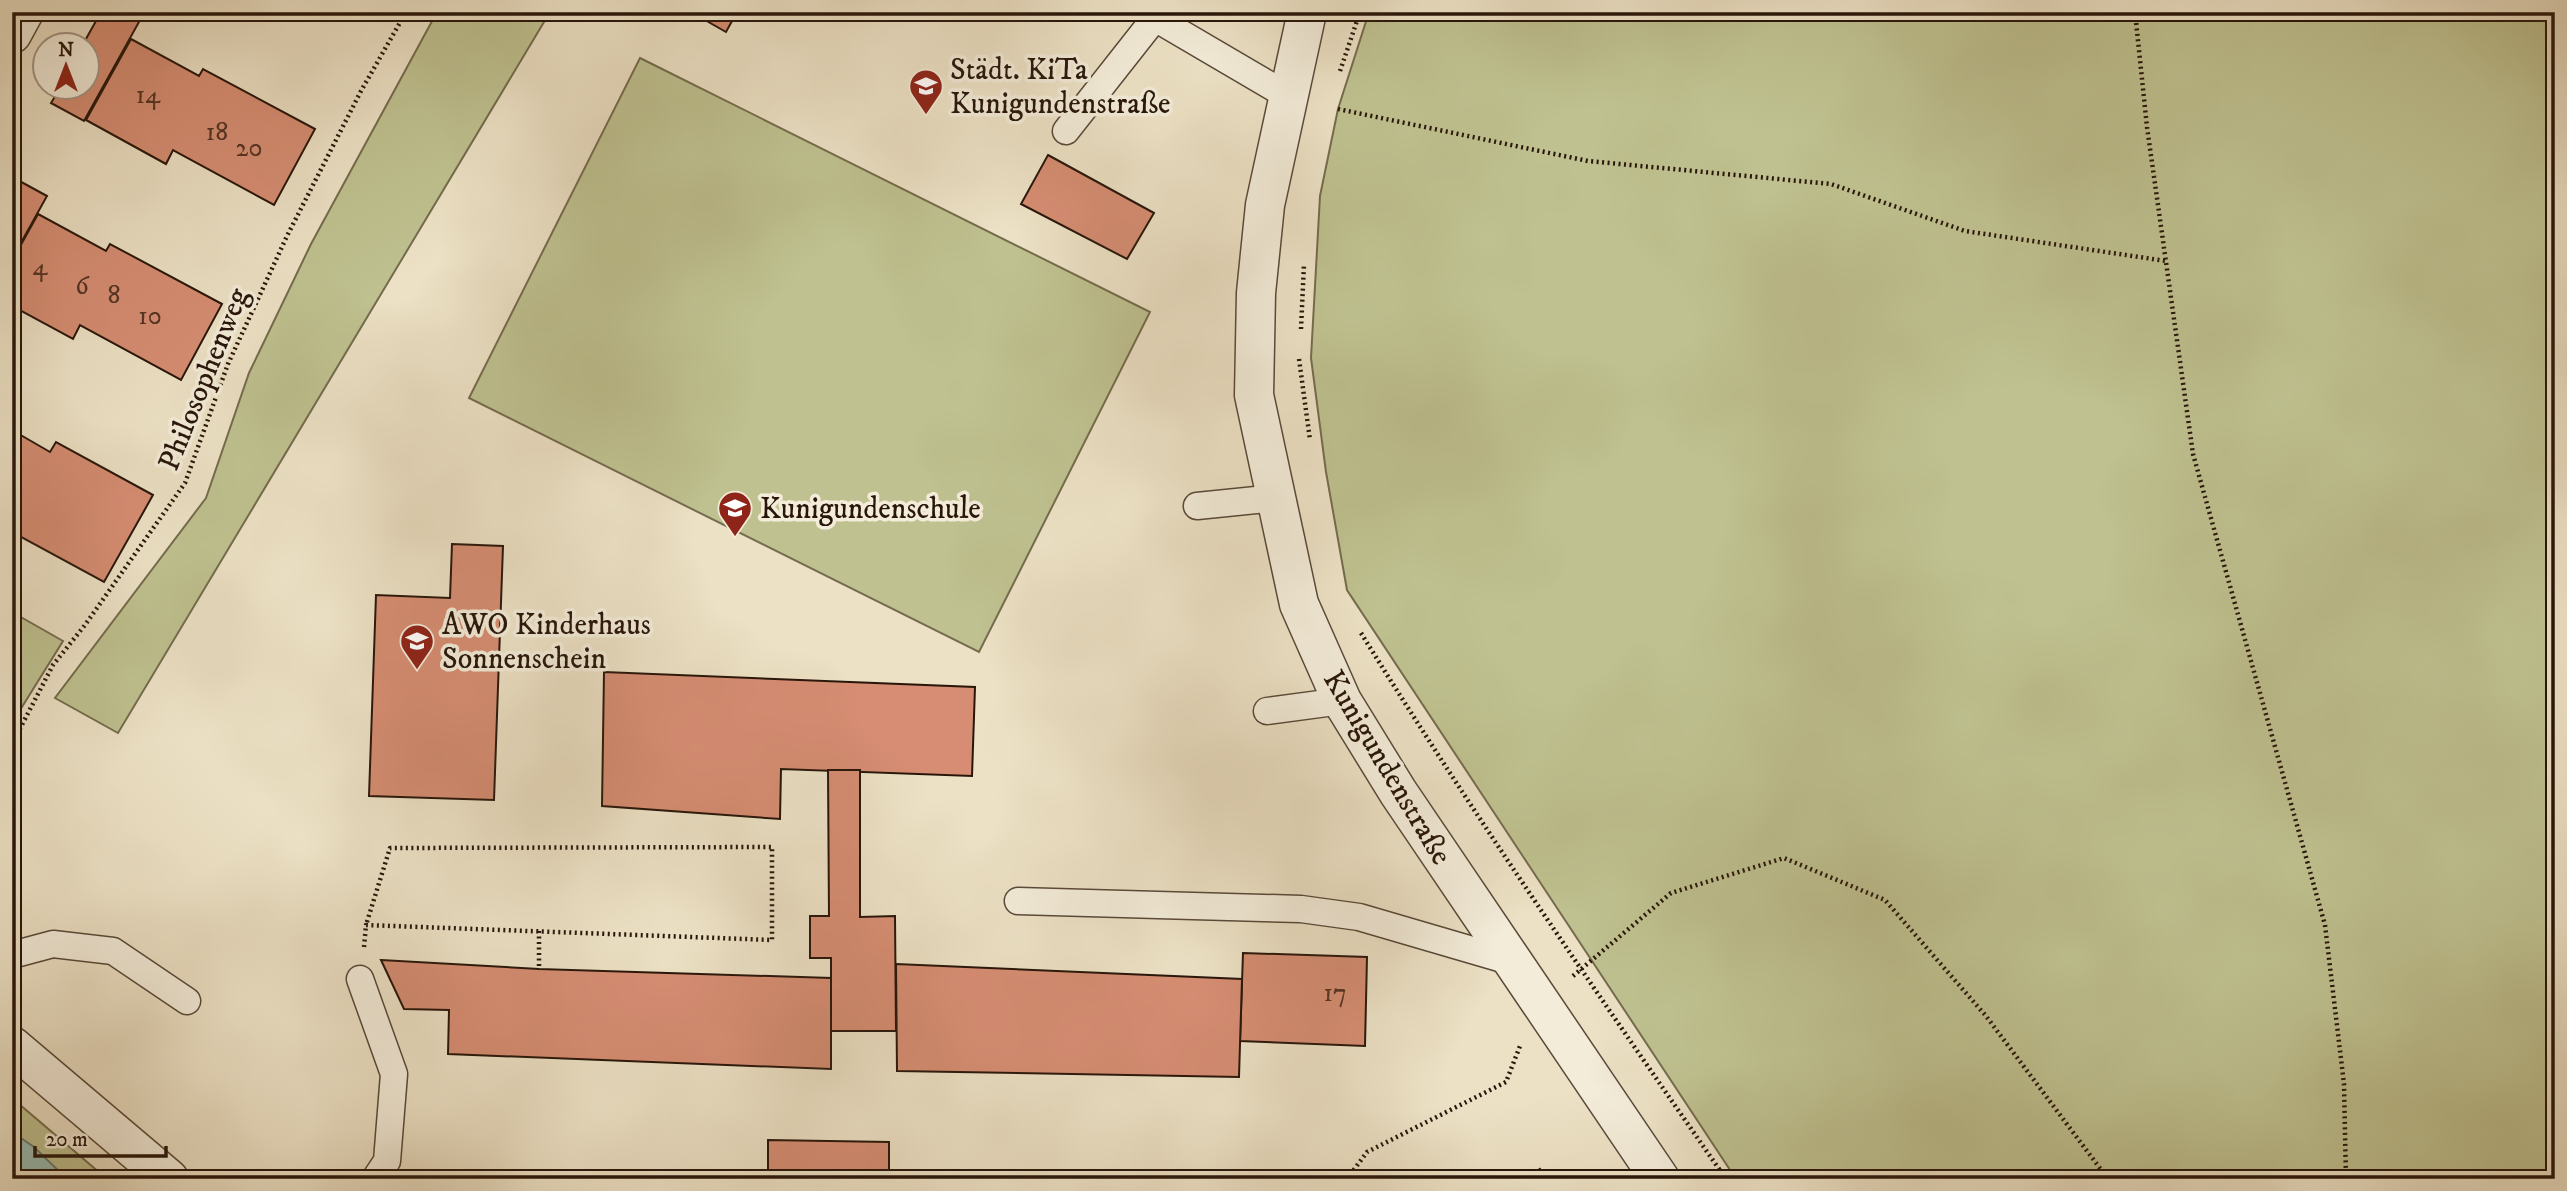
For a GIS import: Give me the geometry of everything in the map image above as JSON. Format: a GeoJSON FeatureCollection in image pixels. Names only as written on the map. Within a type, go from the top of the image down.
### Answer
{"type":"FeatureCollection","features":[{"type":"Feature","properties":{"kind":"street"},"geometry":{"type":"LineString","coordinates":[[12,34],[24,12]]}},
{"type":"Feature","properties":{"kind":"street","name":"Kunigundenstraße"},"geometry":{"type":"LineString","coordinates":[[1307,12],[1265,205],[1256,293],[1254,395],[1299,604],[1342,701],[1398,792],[1660,1179]]}},
{"type":"Feature","properties":{"kind":"street"},"geometry":{"type":"LineString","coordinates":[[12,1046],[169,1179]]}},
{"type":"Feature","properties":{"kind":"lane"},"geometry":{"type":"LineString","coordinates":[[1066,131],[1155,18],[1288,96]]}},
{"type":"Feature","properties":{"kind":"lane"},"geometry":{"type":"LineString","coordinates":[[1197,506],[1276,498]]}},
{"type":"Feature","properties":{"kind":"lane"},"geometry":{"type":"LineString","coordinates":[[1267,711],[1342,701]]}},
{"type":"Feature","properties":{"kind":"lane"},"geometry":{"type":"LineString","coordinates":[[1018,901],[1301,909],[1359,917],[1513,962]]}},
{"type":"Feature","properties":{"kind":"lane"},"geometry":{"type":"LineString","coordinates":[[12,955],[53,944],[113,951],[187,1001]]}},
{"type":"Feature","properties":{"kind":"lane"},"geometry":{"type":"LineString","coordinates":[[360,979],[394,1074],[387,1161],[375,1179]]}},
{"type":"Feature","properties":{"kind":"path","name":"Philosophenweg"},"geometry":{"type":"LineString","coordinates":[[12,744],[53,665],[85,625],[185,483],[228,364],[287,236],[360,91],[405,12]]}},
{"type":"Feature","properties":{"kind":"path"},"geometry":{"type":"LineString","coordinates":[[1338,78],[1360,12]]}},
{"type":"Feature","properties":{"kind":"path"},"geometry":{"type":"LineString","coordinates":[[2135,12],[2147,127],[2193,454],[2325,925],[2344,1084],[2346,1179]]}},
{"type":"Feature","properties":{"kind":"path"},"geometry":{"type":"LineString","coordinates":[[1338,109],[1588,160],[1831,184],[1965,231],[2166,261]]}},
{"type":"Feature","properties":{"kind":"path"},"geometry":{"type":"LineString","coordinates":[[1300,342],[1305,261]]}},
{"type":"Feature","properties":{"kind":"path"},"geometry":{"type":"LineString","coordinates":[[1299,356],[1311,447]]}},
{"type":"Feature","properties":{"kind":"path"},"geometry":{"type":"LineString","coordinates":[[1361,632],[1442,763],[1581,971],[1726,1179]]}},
{"type":"Feature","properties":{"kind":"path"},"geometry":{"type":"LineString","coordinates":[[360,979],[366,925],[390,848],[772,847],[772,940],[366,925]]}},
{"type":"Feature","properties":{"kind":"path"},"geometry":{"type":"LineString","coordinates":[[1581,971],[1671,892],[1784,858],[1885,900],[1986,1016],[2108,1179]]}},
{"type":"Feature","properties":{"kind":"path"},"geometry":{"type":"LineString","coordinates":[[539,930],[539,969]]}},
{"type":"Feature","properties":{"kind":"path"},"geometry":{"type":"LineString","coordinates":[[1347,1179],[1367,1152],[1506,1082],[1538,999]]}},
{"type":"Feature","properties":{"kind":"green space"},"geometry":{"type":"Polygon","coordinates":[[[437,12],[550,12],[118,733],[55,698],[206,498],[249,373],[311,244],[437,12]]]}},
{"type":"Feature","properties":{"kind":"green space"},"geometry":{"type":"Polygon","coordinates":[[[1369,12],[2555,12],[2555,1179],[1736,1179],[1347,590],[1326,472],[1311,358],[1320,196],[1338,109],[1369,12]]]}},
{"type":"Feature","properties":{"kind":"green space"},"geometry":{"type":"Polygon","coordinates":[[[640,58],[1150,312],[979,652],[469,398],[640,58]]]}},
{"type":"Feature","properties":{"kind":"green space"},"geometry":{"type":"Polygon","coordinates":[[[12,612],[63,641],[12,723],[12,612]]]}},
{"type":"Feature","properties":{"kind":"green space"},"geometry":{"type":"Polygon","coordinates":[[[12,1098],[107,1179],[12,1179],[12,1098]]]}},
{"type":"Feature","properties":{"kind":"water"},"geometry":{"type":"Polygon","coordinates":[[[12,1132],[34,1147],[67,1179],[12,1179],[12,1132]]]}},
{"type":"Feature","properties":{"kind":"building"},"geometry":{"type":"Polygon","coordinates":[[[101,12],[121,12],[139,22],[102,89],[102,32],[90,32],[101,12]]]}},
{"type":"Feature","properties":{"kind":"building"},"geometry":{"type":"Polygon","coordinates":[[[691,12],[737,12],[726,32],[691,12]]]}},
{"type":"Feature","properties":{"kind":"building"},"geometry":{"type":"Polygon","coordinates":[[[131,39],[199,76],[203,69],[315,129],[274,205],[173,150],[166,164],[86,120],[96,102],[102,102],[102,91],[131,39]]]}},
{"type":"Feature","properties":{"kind":"building"},"geometry":{"type":"Polygon","coordinates":[[[52,102],[95,102],[84,121],[52,102]]]}},
{"type":"Feature","properties":{"kind":"building"},"geometry":{"type":"Polygon","coordinates":[[[1048,155],[1154,213],[1127,259],[1021,204],[1048,155]]]}},
{"type":"Feature","properties":{"kind":"building"},"geometry":{"type":"Polygon","coordinates":[[[14,178],[47,196],[12,259],[12,181],[14,178]]]}},
{"type":"Feature","properties":{"kind":"building"},"geometry":{"type":"Polygon","coordinates":[[[38,214],[106,251],[110,244],[222,304],[181,380],[80,325],[73,339],[12,306],[12,261],[38,214]]]}},
{"type":"Feature","properties":{"kind":"building"},"geometry":{"type":"Polygon","coordinates":[[[12,430],[50,452],[56,442],[153,495],[104,582],[14,533],[12,536],[12,430]]]}},
{"type":"Feature","properties":{"kind":"building"},"geometry":{"type":"Polygon","coordinates":[[[452,544],[503,546],[494,800],[369,796],[376,595],[450,598],[452,544]]]}},
{"type":"Feature","properties":{"kind":"building"},"geometry":{"type":"Polygon","coordinates":[[[604,672],[975,687],[972,776],[781,769],[780,819],[602,806],[604,672]]]}},
{"type":"Feature","properties":{"kind":"building"},"geometry":{"type":"Polygon","coordinates":[[[828,770],[860,770],[860,917],[895,916],[896,1031],[831,1031],[831,958],[810,958],[810,916],[829,916],[828,770]]]}},
{"type":"Feature","properties":{"kind":"building"},"geometry":{"type":"Polygon","coordinates":[[[1243,953],[1367,957],[1365,1046],[1240,1041],[1243,953]]]}},
{"type":"Feature","properties":{"kind":"building"},"geometry":{"type":"Polygon","coordinates":[[[381,960],[539,969],[831,978],[831,1069],[448,1054],[449,1010],[404,1009],[381,960]]]}},
{"type":"Feature","properties":{"kind":"building"},"geometry":{"type":"Polygon","coordinates":[[[896,964],[1242,979],[1239,1077],[897,1071],[896,964]]]}},
{"type":"Feature","properties":{"kind":"building"},"geometry":{"type":"Polygon","coordinates":[[[768,1140],[889,1142],[889,1179],[768,1179],[768,1140]]]}},
{"type":"Feature","properties":{"kind":"building"},"geometry":{"type":"Polygon","coordinates":[[[1540,1169],[1545,1179],[1523,1179],[1540,1169]]]}},
{"type":"Feature","properties":{"kind":"place","name":"Städt. KiTa Kunigundenstraße"},"geometry":{"type":"Point","coordinates":[926,116]}},
{"type":"Feature","properties":{"kind":"place","name":"Kunigundenschule"},"geometry":{"type":"Point","coordinates":[735,538]}},
{"type":"Feature","properties":{"kind":"place","name":"AWO Kinderhaus Sonnenschein"},"geometry":{"type":"Point","coordinates":[417,671]}}]}
